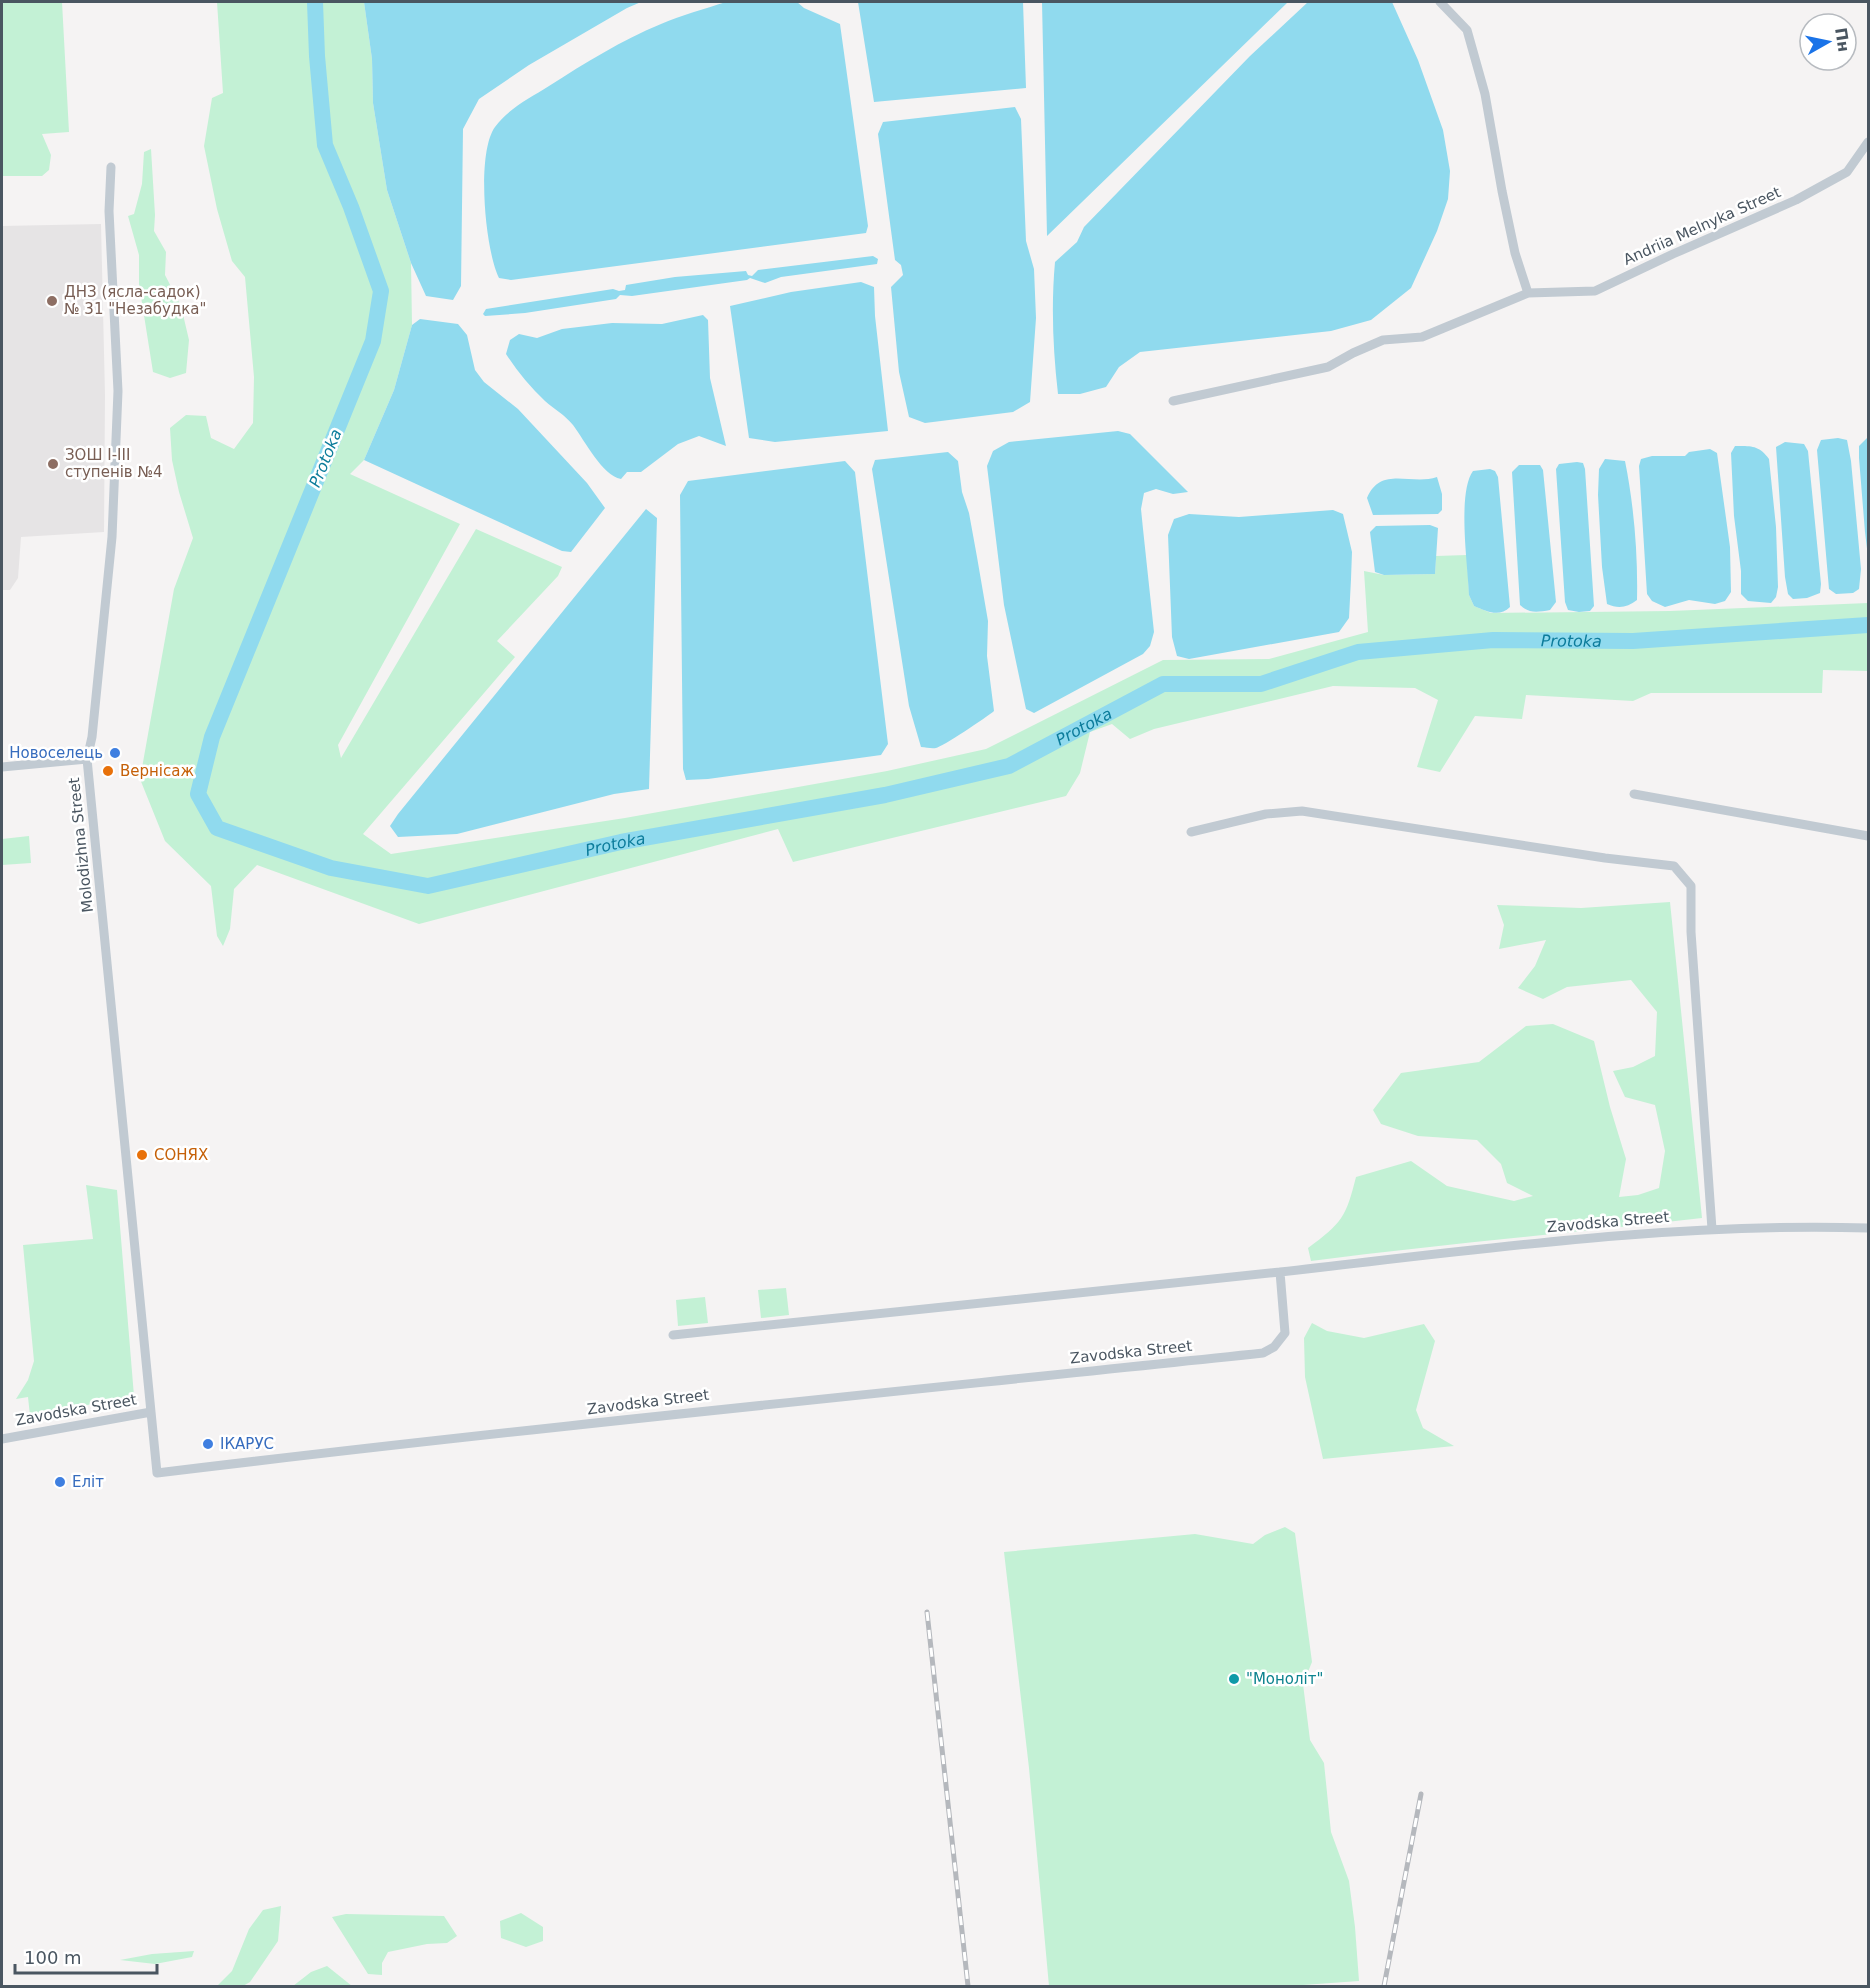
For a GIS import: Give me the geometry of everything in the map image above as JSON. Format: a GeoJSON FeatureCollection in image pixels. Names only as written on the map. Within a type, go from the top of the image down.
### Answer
{"type":"FeatureCollection","features":[{"type":"Feature","properties":{"kind":"street"},"geometry":{"type":"LineString","coordinates":[[1440,2],[1467,30],[1485,94],[1515,253],[1528,293]]}},
{"type":"Feature","properties":{"kind":"street","name":"Andriia Melnyka Street"},"geometry":{"type":"LineString","coordinates":[[1173,401],[1328,367],[1383,340],[1422,337],[1528,293],[1595,291],[1796,201],[1847,172],[1869,142]]}},
{"type":"Feature","properties":{"kind":"street","name":"Molodizhna Street"},"geometry":{"type":"LineString","coordinates":[[111,167],[109,211],[118,391],[112,537],[92,737],[87,759],[151,1412]]}},
{"type":"Feature","properties":{"kind":"street"},"geometry":{"type":"LineString","coordinates":[[2,767],[87,759]]}},
{"type":"Feature","properties":{"kind":"street"},"geometry":{"type":"LineString","coordinates":[[1634,794],[1869,836]]}},
{"type":"Feature","properties":{"kind":"street"},"geometry":{"type":"LineString","coordinates":[[1191,832],[1266,814],[1302,811],[1605,858],[1674,866],[1691,886],[1691,932],[1712,1229]]}},
{"type":"Feature","properties":{"kind":"street","name":"Zavodska Street"},"geometry":{"type":"LineString","coordinates":[[673,1335],[1280,1272],[1571,1239],[1760,1227],[1869,1228]]}},
{"type":"Feature","properties":{"kind":"street","name":"Zavodska Street"},"geometry":{"type":"LineString","coordinates":[[2,1439],[151,1412],[157,1473],[363,1447],[738,1406],[1263,1353],[1274,1347],[1286,1333],[1280,1272]]}},
{"type":"Feature","properties":{"kind":"shaded area"},"geometry":{"type":"Polygon","coordinates":[[[101,224],[105,395],[104,532],[21,537],[18,578],[10,590],[2,590],[2,226],[101,224]]]}},
{"type":"Feature","properties":{"kind":"green space"},"geometry":{"type":"Polygon","coordinates":[[[2,2],[62,2],[69,132],[42,134],[51,155],[49,170],[42,176],[2,176],[2,2]]]}},
{"type":"Feature","properties":{"kind":"green space"},"geometry":{"type":"Polygon","coordinates":[[[217,2],[364,2],[372,59],[373,103],[387,190],[411,263],[412,325],[394,390],[364,460],[350,474],[460,524],[338,745],[341,758],[476,529],[562,567],[558,576],[497,641],[515,657],[363,834],[391,854],[625,818],[887,771],[986,749],[1163,660],[1269,659],[1368,632],[1364,571],[1384,575],[1435,574],[1436,556],[1467,555],[1469,595],[1474,606],[1491,613],[1670,611],[1868,603],[1868,671],[1823,670],[1822,693],[1651,693],[1633,701],[1526,695],[1522,719],[1475,716],[1440,772],[1417,767],[1438,700],[1415,688],[1333,686],[1154,729],[1130,739],[1112,724],[1090,732],[1080,773],[1066,796],[793,862],[778,829],[419,924],[257,865],[234,889],[230,929],[223,946],[217,936],[211,886],[165,841],[140,779],[174,589],[193,538],[172,460],[170,428],[186,415],[206,416],[211,438],[234,449],[253,423],[254,377],[245,277],[232,261],[217,209],[204,146],[212,98],[223,93],[217,2]]]}},
{"type":"Feature","properties":{"kind":"green space"},"geometry":{"type":"Polygon","coordinates":[[[151,149],[154,231],[166,252],[165,275],[181,306],[189,340],[186,373],[170,378],[153,372],[139,284],[139,255],[128,216],[134,214],[142,184],[144,152],[151,149]]]}},
{"type":"Feature","properties":{"kind":"green space"},"geometry":{"type":"Polygon","coordinates":[[[29,836],[31,863],[2,865],[2,839],[29,836]]]}},
{"type":"Feature","properties":{"kind":"green space"},"geometry":{"type":"Polygon","coordinates":[[[1670,902],[1702,1218],[1311,1261],[1308,1248],[1341,1218],[1356,1177],[1411,1161],[1447,1186],[1514,1201],[1533,1196],[1507,1183],[1501,1164],[1477,1140],[1418,1136],[1381,1124],[1373,1110],[1401,1073],[1479,1062],[1526,1026],[1553,1024],[1594,1041],[1610,1107],[1626,1159],[1619,1197],[1638,1195],[1659,1188],[1665,1151],[1655,1105],[1625,1097],[1613,1071],[1633,1067],[1655,1056],[1657,1012],[1631,980],[1567,987],[1543,999],[1518,988],[1535,966],[1546,940],[1499,949],[1504,925],[1497,905],[1581,908],[1670,902]]]}},
{"type":"Feature","properties":{"kind":"green space"},"geometry":{"type":"Polygon","coordinates":[[[86,1185],[117,1190],[134,1396],[30,1416],[28,1397],[16,1399],[28,1380],[34,1361],[23,1245],[93,1239],[86,1185]]]}},
{"type":"Feature","properties":{"kind":"green space"},"geometry":{"type":"Polygon","coordinates":[[[786,1288],[789,1315],[761,1318],[758,1290],[786,1288]]]}},
{"type":"Feature","properties":{"kind":"green space"},"geometry":{"type":"Polygon","coordinates":[[[705,1297],[708,1323],[678,1326],[676,1300],[705,1297]]]}},
{"type":"Feature","properties":{"kind":"green space"},"geometry":{"type":"Polygon","coordinates":[[[1312,1323],[1327,1331],[1364,1338],[1424,1324],[1435,1341],[1416,1410],[1423,1428],[1454,1446],[1323,1459],[1305,1377],[1304,1338],[1312,1323]]]}},
{"type":"Feature","properties":{"kind":"green space"},"geometry":{"type":"Polygon","coordinates":[[[1285,1527],[1295,1533],[1312,1662],[1303,1684],[1310,1740],[1324,1763],[1331,1832],[1349,1881],[1359,1981],[1289,1986],[1049,1986],[1029,1768],[1004,1552],[1195,1534],[1253,1544],[1265,1535],[1285,1527]]]}},
{"type":"Feature","properties":{"kind":"green space"},"geometry":{"type":"Polygon","coordinates":[[[281,1906],[278,1941],[250,1982],[243,1986],[217,1986],[232,1971],[249,1929],[263,1910],[281,1906]]]}},
{"type":"Feature","properties":{"kind":"green space"},"geometry":{"type":"Polygon","coordinates":[[[521,1913],[543,1927],[543,1941],[526,1947],[501,1938],[500,1921],[521,1913]]]}},
{"type":"Feature","properties":{"kind":"green space"},"geometry":{"type":"Polygon","coordinates":[[[346,1914],[444,1916],[457,1936],[447,1943],[427,1944],[388,1952],[382,1963],[382,1975],[368,1974],[332,1917],[346,1914]]]}},
{"type":"Feature","properties":{"kind":"green space"},"geometry":{"type":"Polygon","coordinates":[[[194,1951],[192,1957],[155,1964],[120,1960],[152,1954],[194,1951]]]}},
{"type":"Feature","properties":{"kind":"green space"},"geometry":{"type":"Polygon","coordinates":[[[327,1966],[352,1986],[293,1986],[311,1972],[327,1966]]]}},
{"type":"Feature","properties":{"kind":"water"},"geometry":{"type":"Polygon","coordinates":[[[364,2],[641,2],[529,65],[479,99],[463,129],[461,286],[453,300],[426,296],[411,263],[387,190],[373,103],[372,59],[364,2]]]}},
{"type":"Feature","properties":{"kind":"water"},"geometry":{"type":"Polygon","coordinates":[[[726,2],[797,2],[804,8],[840,24],[868,226],[866,233],[511,280],[499,278],[490,246],[484,179],[489,140],[495,127],[520,104],[590,60],[646,30],[726,2]]]}},
{"type":"Feature","properties":{"kind":"water"},"geometry":{"type":"Polygon","coordinates":[[[858,2],[1023,2],[1026,88],[874,102],[858,2]]]}},
{"type":"Feature","properties":{"kind":"water"},"geometry":{"type":"Polygon","coordinates":[[[1042,2],[1288,2],[1047,236],[1042,2]]]}},
{"type":"Feature","properties":{"kind":"water"},"geometry":{"type":"Polygon","coordinates":[[[1308,2],[1392,2],[1418,60],[1443,130],[1450,171],[1448,199],[1437,231],[1411,288],[1371,320],[1331,331],[1140,352],[1119,367],[1106,387],[1080,394],[1058,394],[1053,328],[1055,262],[1077,242],[1084,227],[1250,56],[1308,2]]]}},
{"type":"Feature","properties":{"kind":"water"},"geometry":{"type":"Polygon","coordinates":[[[1015,107],[1021,119],[1026,241],[1034,269],[1036,318],[1030,402],[1013,412],[925,423],[909,417],[899,372],[891,287],[903,275],[901,265],[895,260],[878,134],[883,122],[1015,107]]]}},
{"type":"Feature","properties":{"kind":"water"},"geometry":{"type":"Polygon","coordinates":[[[873,256],[878,259],[877,264],[781,277],[765,283],[750,278],[632,296],[620,295],[616,299],[525,313],[485,316],[483,314],[486,309],[613,289],[625,290],[626,285],[675,277],[746,271],[752,276],[758,270],[873,256]]]}},
{"type":"Feature","properties":{"kind":"water"},"geometry":{"type":"Polygon","coordinates":[[[861,282],[874,287],[875,316],[888,431],[775,442],[749,438],[730,306],[791,292],[861,282]]]}},
{"type":"Feature","properties":{"kind":"water"},"geometry":{"type":"Polygon","coordinates":[[[703,315],[708,320],[710,378],[726,446],[699,436],[678,444],[641,472],[627,472],[621,479],[607,471],[573,425],[534,390],[506,354],[510,340],[519,334],[537,338],[562,329],[612,323],[662,324],[703,315]]]}},
{"type":"Feature","properties":{"kind":"water"},"geometry":{"type":"Polygon","coordinates":[[[420,319],[458,324],[467,335],[475,370],[484,382],[518,409],[587,483],[605,508],[571,552],[562,551],[364,460],[394,390],[412,325],[420,319]]]}},
{"type":"Feature","properties":{"kind":"water"},"geometry":{"type":"Polygon","coordinates":[[[1118,431],[1130,434],[1188,492],[1173,494],[1156,489],[1144,493],[1141,509],[1154,632],[1150,646],[1143,654],[1034,713],[1026,709],[1004,605],[987,466],[993,451],[1009,442],[1118,431]]]}},
{"type":"Feature","properties":{"kind":"water"},"geometry":{"type":"Polygon","coordinates":[[[1868,437],[1868,557],[1859,446],[1868,437]]]}},
{"type":"Feature","properties":{"kind":"water"},"geometry":{"type":"Polygon","coordinates":[[[1838,438],[1847,440],[1851,461],[1861,569],[1859,589],[1853,593],[1836,594],[1829,589],[1817,450],[1821,440],[1838,438]]]}},
{"type":"Feature","properties":{"kind":"water"},"geometry":{"type":"Polygon","coordinates":[[[1785,442],[1804,444],[1808,451],[1821,584],[1820,593],[1807,598],[1793,599],[1788,594],[1785,577],[1776,447],[1785,442]]]}},
{"type":"Feature","properties":{"kind":"water"},"geometry":{"type":"Polygon","coordinates":[[[1735,446],[1754,447],[1762,451],[1769,459],[1776,527],[1778,587],[1776,597],[1771,603],[1748,601],[1741,594],[1731,453],[1735,446]]]}},
{"type":"Feature","properties":{"kind":"water"},"geometry":{"type":"Polygon","coordinates":[[[1710,449],[1717,453],[1730,547],[1731,592],[1725,601],[1715,604],[1689,600],[1665,607],[1652,601],[1647,594],[1639,466],[1641,459],[1652,456],[1685,456],[1689,452],[1710,449]]]}},
{"type":"Feature","properties":{"kind":"water"},"geometry":{"type":"Polygon","coordinates":[[[948,452],[958,461],[962,492],[969,513],[977,557],[988,621],[987,656],[994,711],[947,743],[932,748],[921,747],[909,706],[872,469],[875,460],[948,452]]]}},
{"type":"Feature","properties":{"kind":"water"},"geometry":{"type":"Polygon","coordinates":[[[1605,459],[1625,461],[1633,513],[1637,600],[1622,607],[1607,604],[1602,567],[1598,495],[1599,469],[1605,459]]]}},
{"type":"Feature","properties":{"kind":"water"},"geometry":{"type":"Polygon","coordinates":[[[845,461],[855,472],[888,744],[881,755],[708,779],[686,780],[683,769],[680,495],[688,481],[845,461]]]}},
{"type":"Feature","properties":{"kind":"water"},"geometry":{"type":"Polygon","coordinates":[[[1583,463],[1585,469],[1594,606],[1590,611],[1579,612],[1568,610],[1565,602],[1556,469],[1559,464],[1583,463]]]}},
{"type":"Feature","properties":{"kind":"water"},"geometry":{"type":"Polygon","coordinates":[[[1519,465],[1540,465],[1543,470],[1556,602],[1550,610],[1530,611],[1520,605],[1512,472],[1519,465]]]}},
{"type":"Feature","properties":{"kind":"water"},"geometry":{"type":"Polygon","coordinates":[[[1490,469],[1495,471],[1498,477],[1510,607],[1497,613],[1474,606],[1469,595],[1464,512],[1468,481],[1473,471],[1490,469]]]}},
{"type":"Feature","properties":{"kind":"water"},"geometry":{"type":"Polygon","coordinates":[[[1437,477],[1442,494],[1442,510],[1438,514],[1373,515],[1367,498],[1380,482],[1398,478],[1437,477]]]}},
{"type":"Feature","properties":{"kind":"water"},"geometry":{"type":"Polygon","coordinates":[[[646,509],[657,518],[649,789],[614,794],[457,834],[398,837],[390,826],[398,814],[646,509]]]}},
{"type":"Feature","properties":{"kind":"water"},"geometry":{"type":"Polygon","coordinates":[[[1333,510],[1343,514],[1352,552],[1349,618],[1339,632],[1189,659],[1177,656],[1172,637],[1168,535],[1174,519],[1189,514],[1239,517],[1333,510]]]}},
{"type":"Feature","properties":{"kind":"water"},"geometry":{"type":"Polygon","coordinates":[[[1430,525],[1438,528],[1435,574],[1384,575],[1375,572],[1370,532],[1376,526],[1430,525]]]}},
{"type":"Feature","properties":{"kind":"waterway","name":"Protoka"},"geometry":{"type":"LineString","coordinates":[[315,2],[325,145],[351,207],[381,291],[373,341],[212,737],[198,794],[217,828],[331,868],[428,886],[621,842],[885,795],[1009,766],[1163,684],[1261,684],[1358,652],[1493,640],[1633,641],[1868,625]]}},
{"type":"Feature","properties":{"kind":"railway"},"geometry":{"type":"LineString","coordinates":[[927,1612],[968,1986]]}},
{"type":"Feature","properties":{"kind":"railway"},"geometry":{"type":"LineString","coordinates":[[1384,1986],[1421,1794]]}},
{"type":"Feature","properties":{"kind":"place","name":"ДНЗ (ясла-садок) № 31 \"Незабудка\""},"geometry":{"type":"Point","coordinates":[52,301]}},
{"type":"Feature","properties":{"kind":"place","name":"ЗОШ І-ІІІ ступенів №4"},"geometry":{"type":"Point","coordinates":[53,464]}},
{"type":"Feature","properties":{"kind":"place","name":"Новоселець"},"geometry":{"type":"Point","coordinates":[115,753]}},
{"type":"Feature","properties":{"kind":"place","name":"Вернісаж"},"geometry":{"type":"Point","coordinates":[108,771]}},
{"type":"Feature","properties":{"kind":"place","name":"СОНЯХ"},"geometry":{"type":"Point","coordinates":[142,1155]}},
{"type":"Feature","properties":{"kind":"place","name":"ІКАРУС"},"geometry":{"type":"Point","coordinates":[208,1444]}},
{"type":"Feature","properties":{"kind":"place","name":"Еліт"},"geometry":{"type":"Point","coordinates":[60,1482]}},
{"type":"Feature","properties":{"kind":"place","name":"\"Моноліт\""},"geometry":{"type":"Point","coordinates":[1234,1679]}}]}
